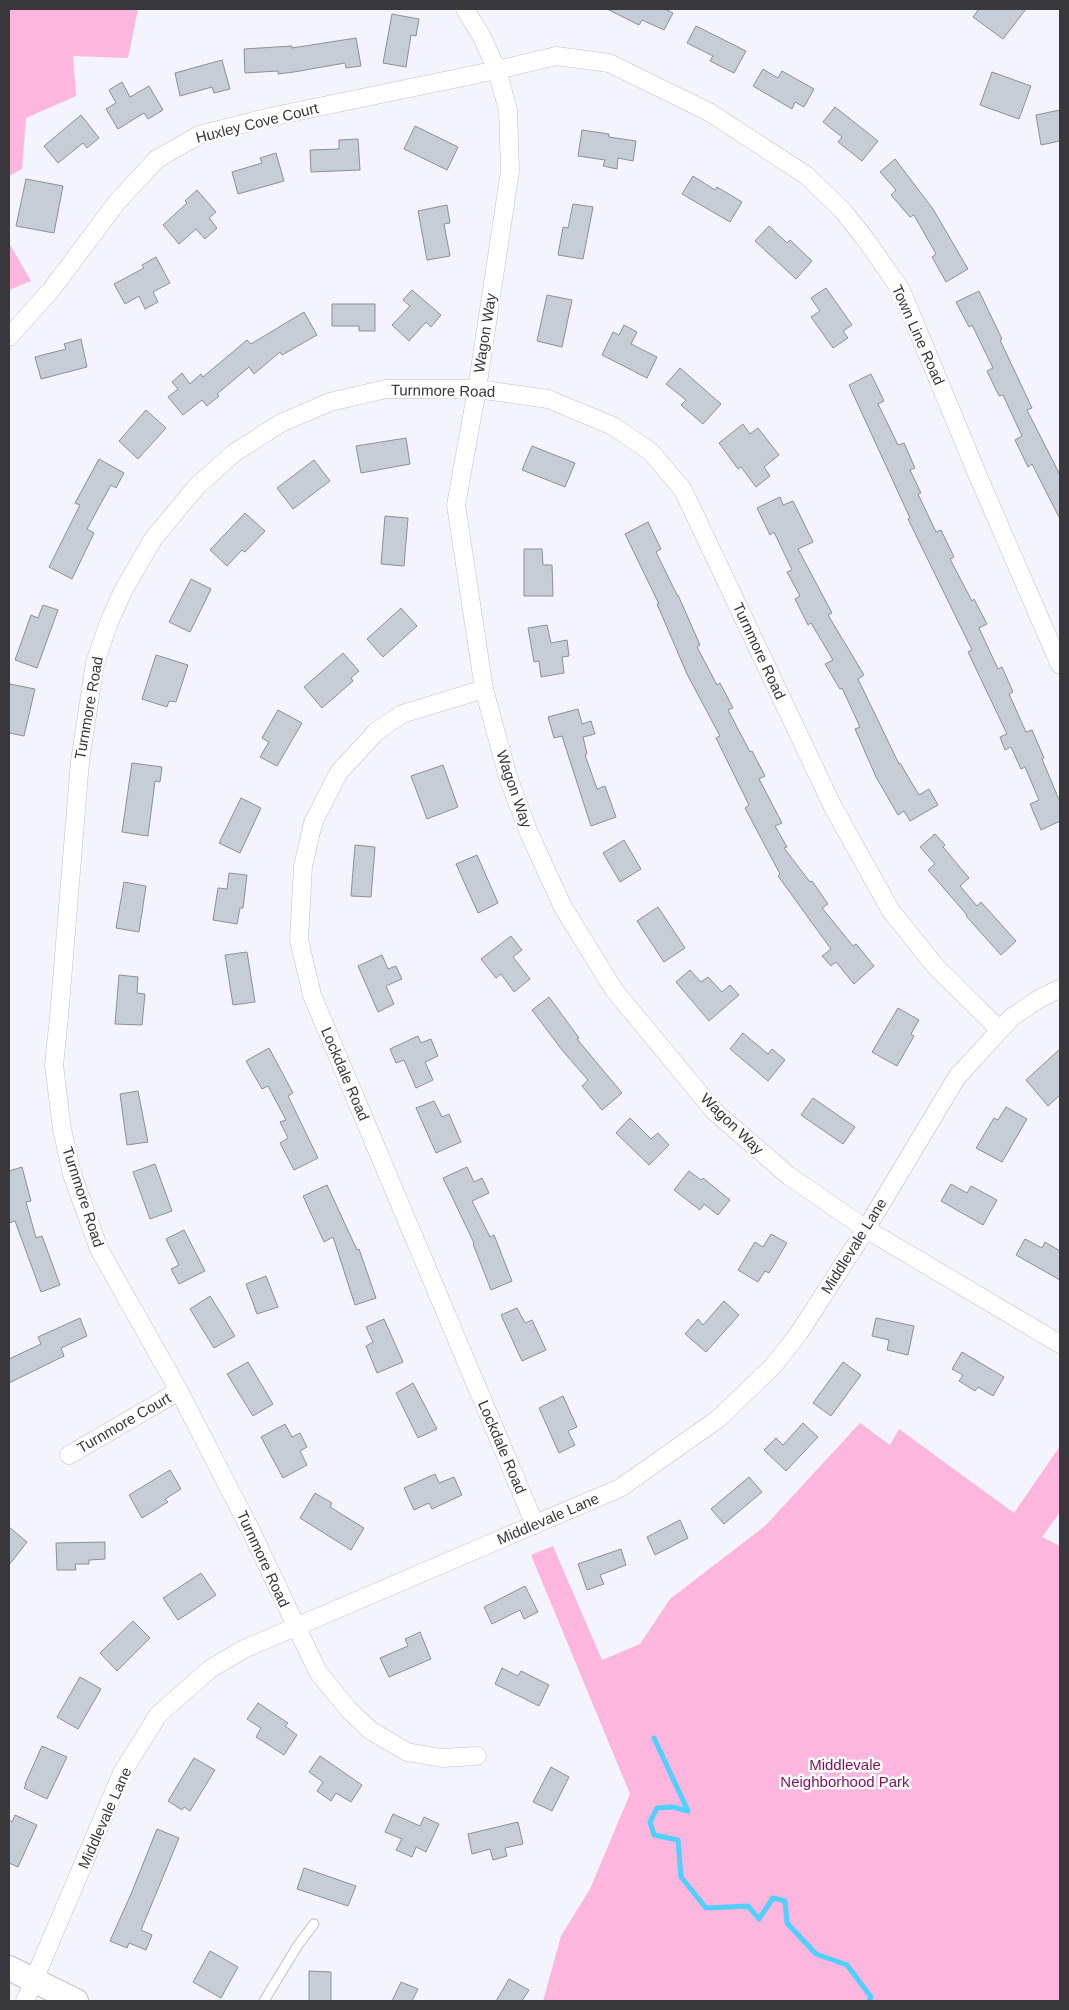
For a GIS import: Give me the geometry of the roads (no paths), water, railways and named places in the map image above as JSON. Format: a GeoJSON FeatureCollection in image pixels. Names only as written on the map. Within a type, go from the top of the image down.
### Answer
{"type":"FeatureCollection","features":[{"type":"Feature","properties":{"kind":"main road"},"geometry":{"type":"LineString","coordinates":[[9,1968],[30,1991],[76,2001]]}},
{"type":"Feature","properties":{"kind":"street","name":"Wagon Way"},"geometry":{"type":"LineString","coordinates":[[465,9],[481,35],[497,70],[508,110],[510,171],[477,388],[456,505],[484,689],[508,777],[528,831],[563,907],[614,990],[715,1112],[789,1176],[866,1228],[1060,1344]]}},
{"type":"Feature","properties":{"kind":"street","name":"Town Line Road"},"geometry":{"type":"LineString","coordinates":[[497,70],[556,56],[609,63],[709,112],[806,175],[843,211],[901,290],[978,476],[1060,665]]}},
{"type":"Feature","properties":{"kind":"street","name":"Huxley Cove Court"},"geometry":{"type":"LineString","coordinates":[[9,337],[51,290],[117,202],[157,159],[199,135],[280,115],[497,70]]}},
{"type":"Feature","properties":{"kind":"street","name":"Turnmore Road"},"geometry":{"type":"LineString","coordinates":[[477,1756],[442,1758],[407,1752],[370,1730],[349,1710],[318,1672],[251,1531],[179,1391],[99,1249],[72,1174],[62,1129],[54,1065],[80,761],[95,663],[109,622],[123,591],[153,539],[197,486],[234,453],[281,423],[330,402],[386,389],[477,388],[548,399],[612,426],[651,452],[683,490],[833,807],[891,911],[936,967],[1000,1030]]}},
{"type":"Feature","properties":{"kind":"street","name":"Lockdale Road"},"geometry":{"type":"LineString","coordinates":[[484,689],[402,714],[377,731],[339,772],[313,823],[303,866],[299,940],[312,995],[535,1525]]}},
{"type":"Feature","properties":{"kind":"street","name":"Middlevale Lane"},"geometry":{"type":"LineString","coordinates":[[30,1991],[122,1773],[158,1715],[210,1669],[244,1649],[620,1488],[718,1419],[774,1365],[799,1333],[866,1228],[957,1077],[1012,1017],[1042,997],[1060,988]]}},
{"type":"Feature","properties":{"kind":"street","name":"Turnmore Court"},"geometry":{"type":"LineString","coordinates":[[69,1454],[179,1391]]}},
{"type":"Feature","properties":{"kind":"lane"},"geometry":{"type":"LineString","coordinates":[[264,2001],[298,1945],[314,1924]]}},
{"type":"Feature","properties":{"kind":"waterway"},"geometry":{"type":"LineString","coordinates":[[654,1738],[688,1811],[673,1807],[657,1808],[650,1822],[654,1835],[678,1840],[681,1877],[706,1908],[748,1906],[759,1919],[773,1898],[785,1901],[787,1923],[816,1954],[847,1965],[871,1997],[869,2001]]}},
{"type":"Feature","properties":{"kind":"park label","name":"Middlevale Neighborhood Park"},"geometry":{"type":"Point","coordinates":[845,1774]}}]}
